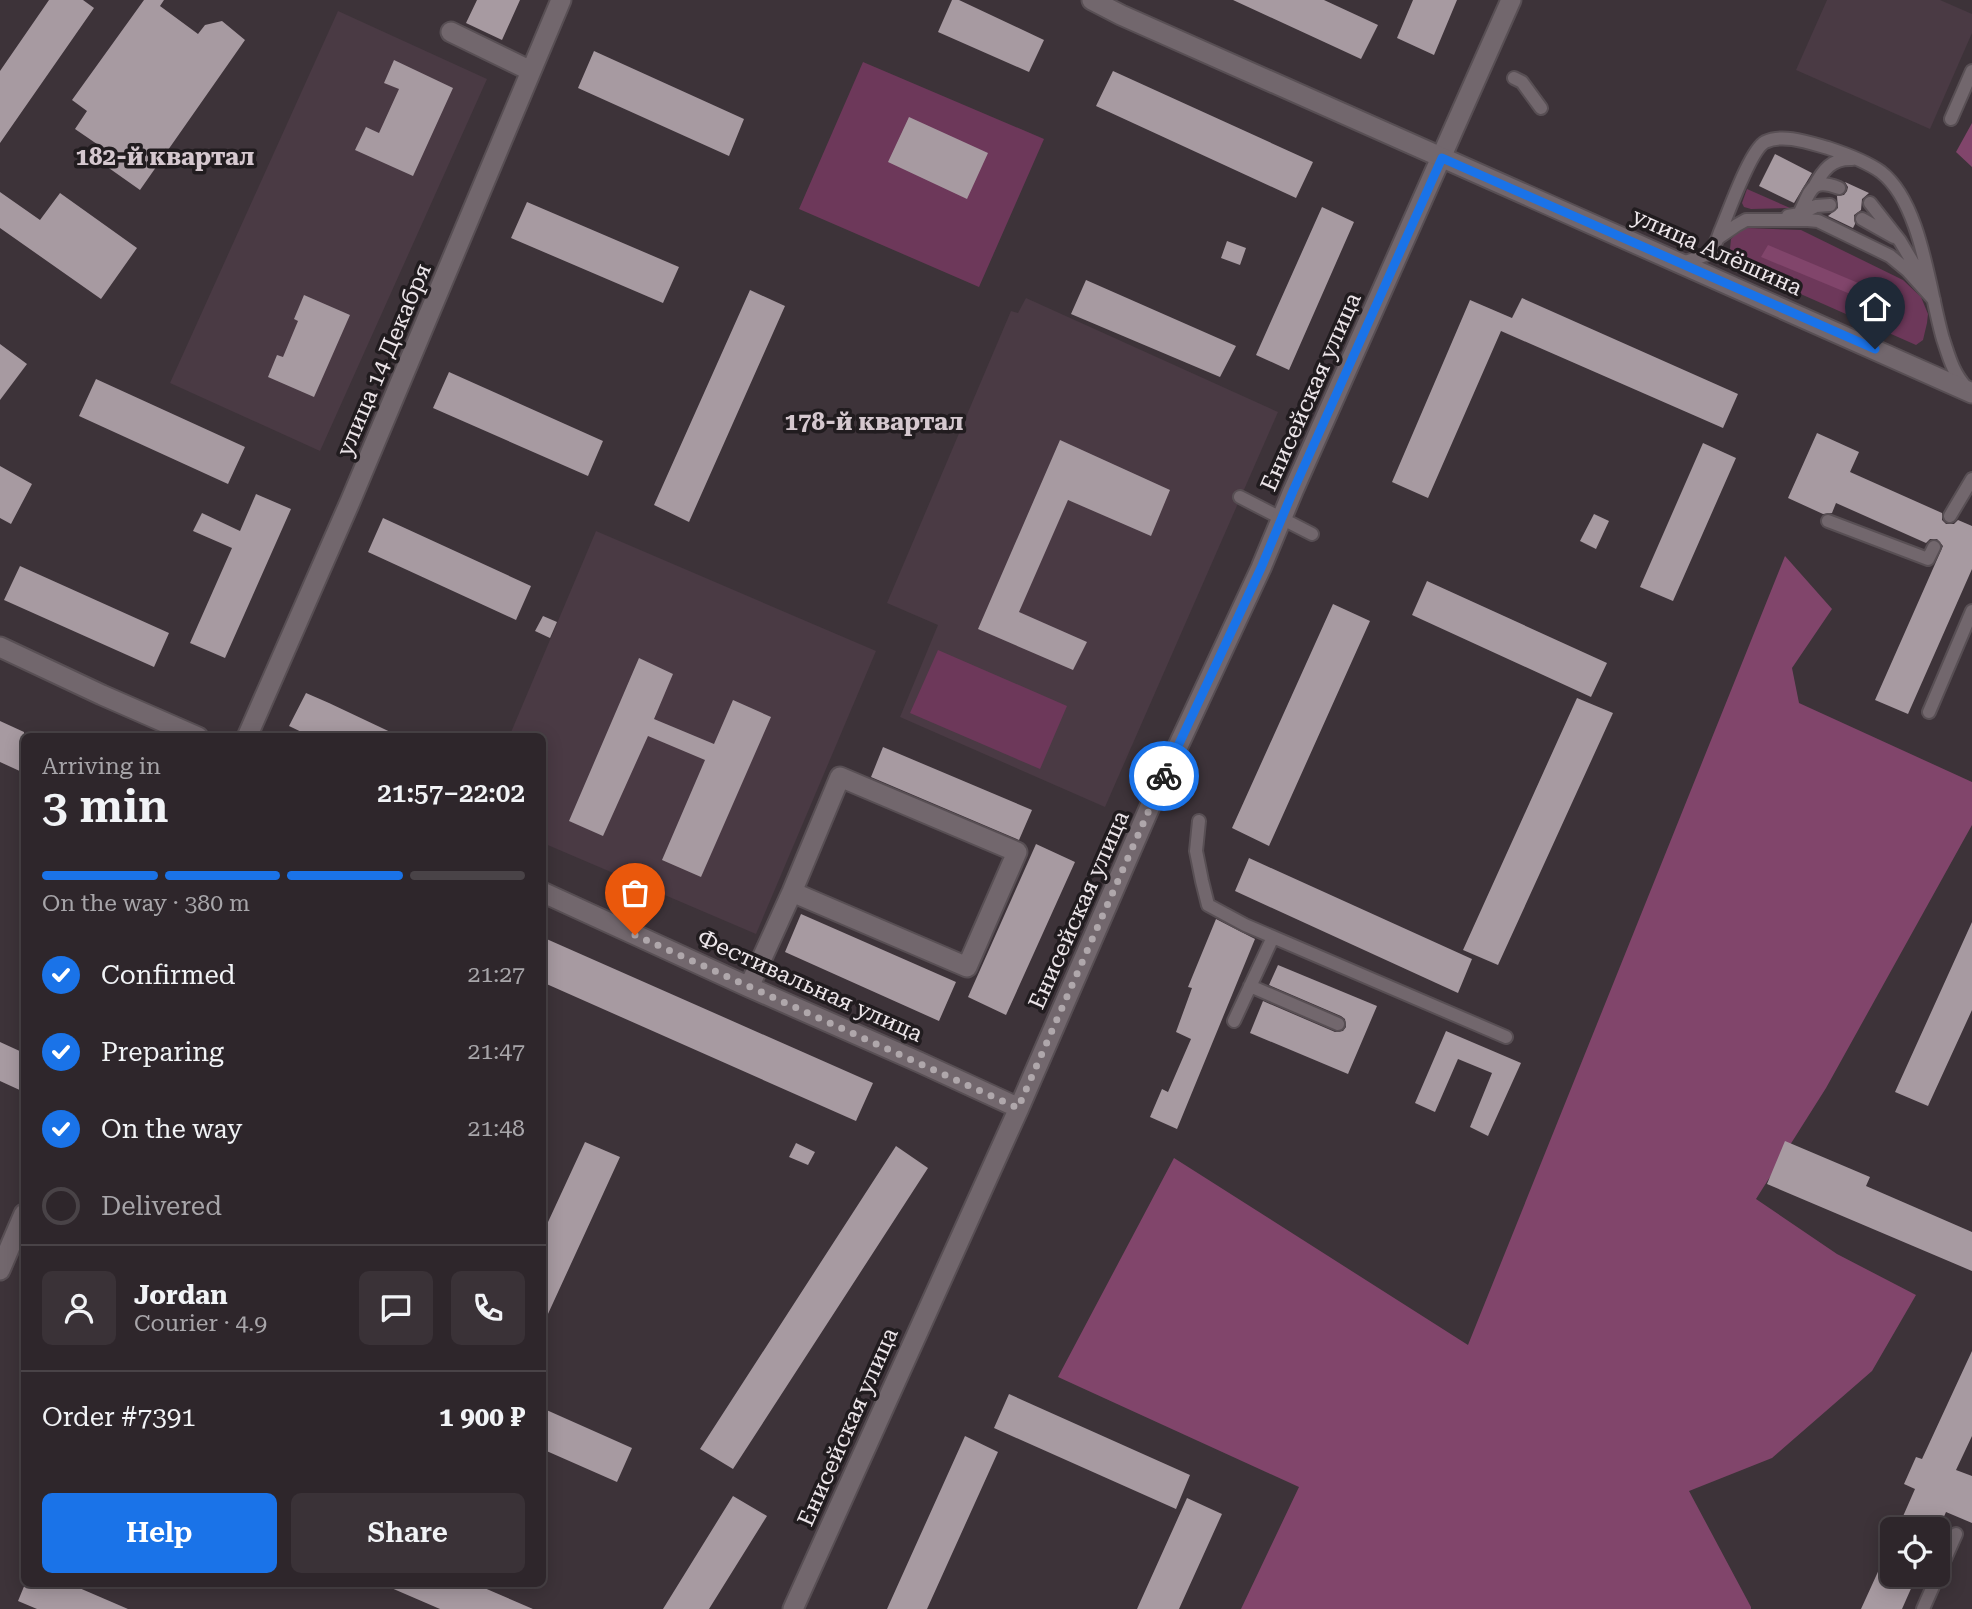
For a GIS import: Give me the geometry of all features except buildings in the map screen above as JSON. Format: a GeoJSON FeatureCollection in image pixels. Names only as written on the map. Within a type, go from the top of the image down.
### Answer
{"type":"FeatureCollection","features":[{"type":"Feature","properties":{"kind":"street","name":"улица 14 Декабря"},"geometry":{"type":"LineString","coordinates":[[249,733],[350,502],[561,0]]}},
{"type":"Feature","properties":{"kind":"street","name":"улица Алёшина"},"geometry":{"type":"LineString","coordinates":[[1092,0],[1972,392]]}},
{"type":"Feature","properties":{"kind":"street","name":"Енисейская улица"},"geometry":{"type":"LineString","coordinates":[[793,1609],[1152,802],[1261,568],[1511,0]]}},
{"type":"Feature","properties":{"kind":"street"},"geometry":{"type":"LineString","coordinates":[[451,32],[531,71]]}},
{"type":"Feature","properties":{"kind":"street"},"geometry":{"type":"LineString","coordinates":[[0,647],[189,733]]}},
{"type":"Feature","properties":{"kind":"street"},"geometry":{"type":"LineString","coordinates":[[749,988],[840,777],[1017,852],[967,967],[792,892]]}},
{"type":"Feature","properties":{"kind":"street","name":"Фестивальная улица"},"geometry":{"type":"LineString","coordinates":[[546,894],[1018,1108]]}},
{"type":"Feature","properties":{"kind":"street"},"geometry":{"type":"LineString","coordinates":[[0,1270],[21,1221]]}},
{"type":"Feature","properties":{"kind":"lane"},"geometry":{"type":"LineString","coordinates":[[1951,118],[1972,71]]}},
{"type":"Feature","properties":{"kind":"lane"},"geometry":{"type":"LineString","coordinates":[[1514,78],[1522,82],[1541,107]]}},
{"type":"Feature","properties":{"kind":"lane"},"geometry":{"type":"LineString","coordinates":[[1682,263],[1709,253],[1756,150],[1766,142],[1778,139],[1807,142],[1860,160],[1879,170],[1901,195],[1926,260],[1940,328],[1951,363],[1962,383],[1972,392]]}},
{"type":"Feature","properties":{"kind":"lane"},"geometry":{"type":"LineString","coordinates":[[1799,214],[1830,164],[1846,159],[1860,160]]}},
{"type":"Feature","properties":{"kind":"lane"},"geometry":{"type":"LineString","coordinates":[[1813,188],[1823,183],[1839,188]]}},
{"type":"Feature","properties":{"kind":"lane"},"geometry":{"type":"LineString","coordinates":[[1870,203],[1900,241],[1935,300]]}},
{"type":"Feature","properties":{"kind":"lane"},"geometry":{"type":"LineString","coordinates":[[1773,220],[1799,214],[1816,206],[1830,205]]}},
{"type":"Feature","properties":{"kind":"lane"},"geometry":{"type":"LineString","coordinates":[[1861,219],[1900,241]]}},
{"type":"Feature","properties":{"kind":"lane"},"geometry":{"type":"LineString","coordinates":[[1718,238],[1746,220],[1818,221],[1890,256],[1935,300]]}},
{"type":"Feature","properties":{"kind":"lane"},"geometry":{"type":"LineString","coordinates":[[1950,516],[1972,478]]}},
{"type":"Feature","properties":{"kind":"lane"},"geometry":{"type":"LineString","coordinates":[[1240,497],[1312,534]]}},
{"type":"Feature","properties":{"kind":"lane"},"geometry":{"type":"LineString","coordinates":[[1828,521],[1928,559],[1934,547]]}},
{"type":"Feature","properties":{"kind":"lane"},"geometry":{"type":"LineString","coordinates":[[1929,712],[1972,611]]}},
{"type":"Feature","properties":{"kind":"lane"},"geometry":{"type":"LineString","coordinates":[[1199,821],[1196,851],[1209,905],[1245,925],[1506,1037]]}},
{"type":"Feature","properties":{"kind":"lane"},"geometry":{"type":"LineString","coordinates":[[1234,1021],[1273,937]]}},
{"type":"Feature","properties":{"kind":"lane"},"geometry":{"type":"LineString","coordinates":[[1251,986],[1338,1024]]}},
{"type":"Feature","properties":{"kind":"lane"},"geometry":{"type":"LineString","coordinates":[[1923,1609],[1956,1534]]}},
{"type":"Feature","properties":{"kind":"shaded area"},"geometry":{"type":"Polygon","coordinates":[[[1827,0],[1940,0],[1972,14],[1972,33],[1930,129],[1796,70],[1827,0]]]}},
{"type":"Feature","properties":{"kind":"shaded area"},"geometry":{"type":"Polygon","coordinates":[[[338,11],[487,79],[320,451],[170,383],[338,11]]]}},
{"type":"Feature","properties":{"kind":"shaded area"},"geometry":{"type":"Polygon","coordinates":[[[863,62],[1044,139],[979,287],[799,209],[863,62]]]}},
{"type":"Feature","properties":{"kind":"shaded area"},"geometry":{"type":"Polygon","coordinates":[[[1972,123],[1972,167],[1956,152],[1972,123]]]}},
{"type":"Feature","properties":{"kind":"shaded area"},"geometry":{"type":"Polygon","coordinates":[[[1747,189],[1790,208],[1744,207],[1742,203],[1747,189]]]}},
{"type":"Feature","properties":{"kind":"shaded area"},"geometry":{"type":"Polygon","coordinates":[[[1741,229],[1801,230],[1903,280],[1921,297],[1928,314],[1923,340],[1916,345],[1735,265],[1730,249],[1731,239],[1741,229]]]}},
{"type":"Feature","properties":{"kind":"shaded area"},"geometry":{"type":"Polygon","coordinates":[[[1768,245],[1901,301],[1896,313],[1761,257],[1768,245]]]}},
{"type":"Feature","properties":{"kind":"shaded area"},"geometry":{"type":"Polygon","coordinates":[[[1026,298],[1278,412],[1105,807],[900,717],[938,625],[887,603],[1011,311],[1018,313],[1026,298]]]}},
{"type":"Feature","properties":{"kind":"shaded area"},"geometry":{"type":"Polygon","coordinates":[[[596,531],[876,651],[756,934],[546,844],[546,733],[511,733],[596,531]]]}},
{"type":"Feature","properties":{"kind":"shaded area"},"geometry":{"type":"Polygon","coordinates":[[[1785,556],[1832,609],[1792,668],[1799,703],[1972,782],[1972,825],[1826,1088],[1756,1199],[1837,1254],[1916,1295],[1872,1371],[1772,1458],[1689,1491],[1751,1609],[1241,1609],[1299,1487],[1058,1377],[1174,1158],[1468,1345],[1785,556]]]}},
{"type":"Feature","properties":{"kind":"shaded area"},"geometry":{"type":"Polygon","coordinates":[[[938,650],[1067,706],[1040,769],[910,713],[938,650]]]}},
{"type":"Feature","properties":{"kind":"way so far"},"geometry":{"type":"LineString","coordinates":[[635,935],[1018,1108],[1164,776]]}},
{"type":"Feature","properties":{"kind":"district","name":"182-й квартал"},"geometry":{"type":"Point","coordinates":[165,157]}},
{"type":"Feature","properties":{"kind":"district","name":"178-й квартал"},"geometry":{"type":"Point","coordinates":[874,422]}},
{"type":"Feature","properties":{"kind":"route"},"geometry":{"type":"LineString","coordinates":[[1164,776],[1261,568],[1442,158],[1875,349]]}}]}
